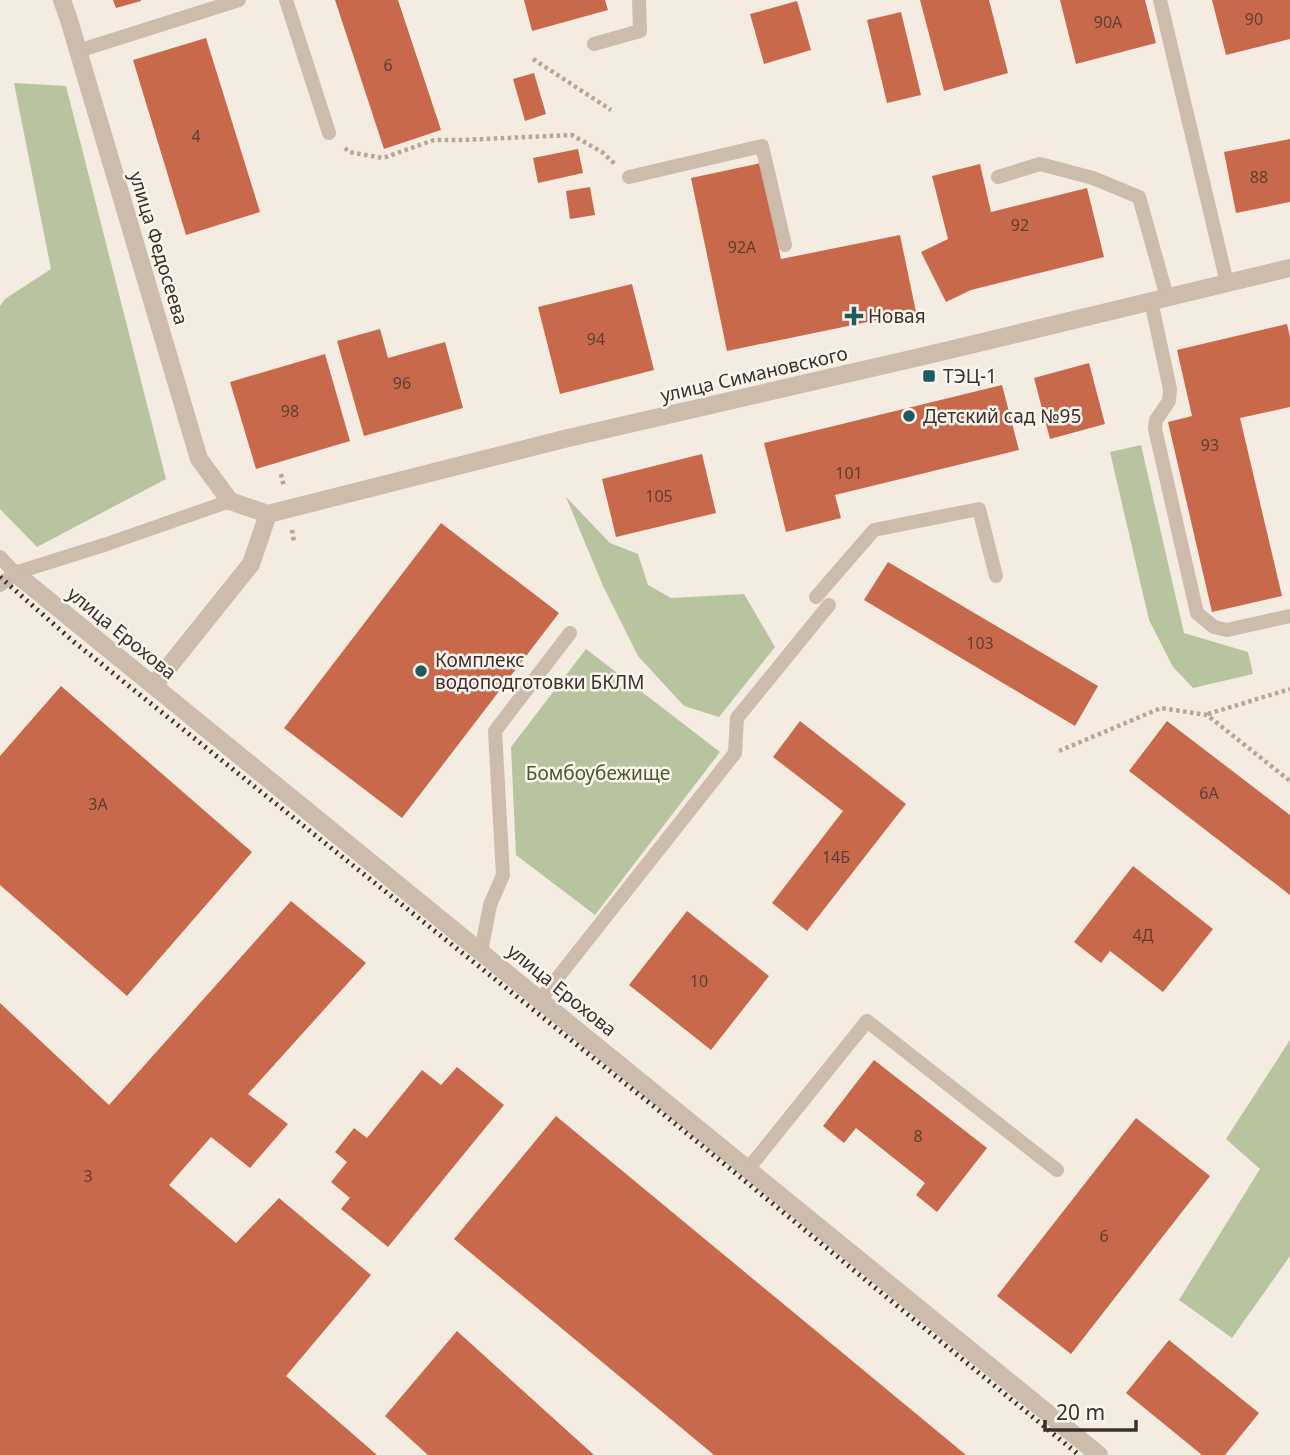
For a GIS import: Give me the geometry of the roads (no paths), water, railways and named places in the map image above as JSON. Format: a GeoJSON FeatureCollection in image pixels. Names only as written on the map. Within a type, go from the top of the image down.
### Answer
{"type":"FeatureCollection","features":[{"type":"Feature","properties":{"kind":"street","name":"улица Федосеева"},"geometry":{"type":"LineString","coordinates":[[62,0],[199,458],[230,501]]}},
{"type":"Feature","properties":{"kind":"street","name":"улица Симановского"},"geometry":{"type":"LineString","coordinates":[[268,514],[564,439],[1227,283],[1289,272]]}},
{"type":"Feature","properties":{"kind":"street"},"geometry":{"type":"LineString","coordinates":[[154,685],[251,564],[268,514],[230,501]]}},
{"type":"Feature","properties":{"kind":"street","name":"улица Ерохова"},"geometry":{"type":"LineString","coordinates":[[15,573],[1098,1455]]}},
{"type":"Feature","properties":{"kind":"lane"},"geometry":{"type":"LineString","coordinates":[[78,51],[239,0]]}},
{"type":"Feature","properties":{"kind":"lane"},"geometry":{"type":"LineString","coordinates":[[286,0],[329,133]]}},
{"type":"Feature","properties":{"kind":"lane"},"geometry":{"type":"LineString","coordinates":[[594,44],[640,31],[639,0]]}},
{"type":"Feature","properties":{"kind":"lane"},"geometry":{"type":"LineString","coordinates":[[1160,0],[1227,283]]}},
{"type":"Feature","properties":{"kind":"lane"},"geometry":{"type":"LineString","coordinates":[[625,174],[762,146],[785,245]]}},
{"type":"Feature","properties":{"kind":"lane"},"geometry":{"type":"LineString","coordinates":[[998,177],[1040,164],[1093,178],[1139,197],[1159,299],[1170,388],[1169,401],[1156,420],[1155,429],[1198,613],[1214,627],[1227,630],[1290,616]]}},
{"type":"Feature","properties":{"kind":"lane"},"geometry":{"type":"LineString","coordinates":[[0,585],[15,573],[230,501]]}},
{"type":"Feature","properties":{"kind":"lane"},"geometry":{"type":"LineString","coordinates":[[540,1000],[735,753],[737,718],[874,530],[979,509],[996,576]]}},
{"type":"Feature","properties":{"kind":"lane","name":"улица Ерохова"},"geometry":{"type":"LineString","coordinates":[[0,557],[15,573]]}},
{"type":"Feature","properties":{"kind":"lane"},"geometry":{"type":"LineString","coordinates":[[481,952],[490,905],[503,875],[495,731],[570,634]]}},
{"type":"Feature","properties":{"kind":"lane"},"geometry":{"type":"LineString","coordinates":[[748,1170],[867,1021],[1057,1170]]}},
{"type":"Feature","properties":{"kind":"railway"},"geometry":{"type":"LineString","coordinates":[[0,577],[74,642],[662,1113],[1079,1455]]}},
{"type":"Feature","properties":{"kind":"place","name":"Новая"},"geometry":{"type":"Point","coordinates":[854,316]}},
{"type":"Feature","properties":{"kind":"place","name":"ТЭЦ-1"},"geometry":{"type":"Point","coordinates":[929,376]}},
{"type":"Feature","properties":{"kind":"place","name":"Детский сад №95"},"geometry":{"type":"Point","coordinates":[909,416]}},
{"type":"Feature","properties":{"kind":"place","name":"Комплекс водоподготовки БКЛМ"},"geometry":{"type":"Point","coordinates":[421,671]}},
{"type":"Feature","properties":{"kind":"park label","name":"Бомбоубежище"},"geometry":{"type":"Point","coordinates":[598,773]}}]}
